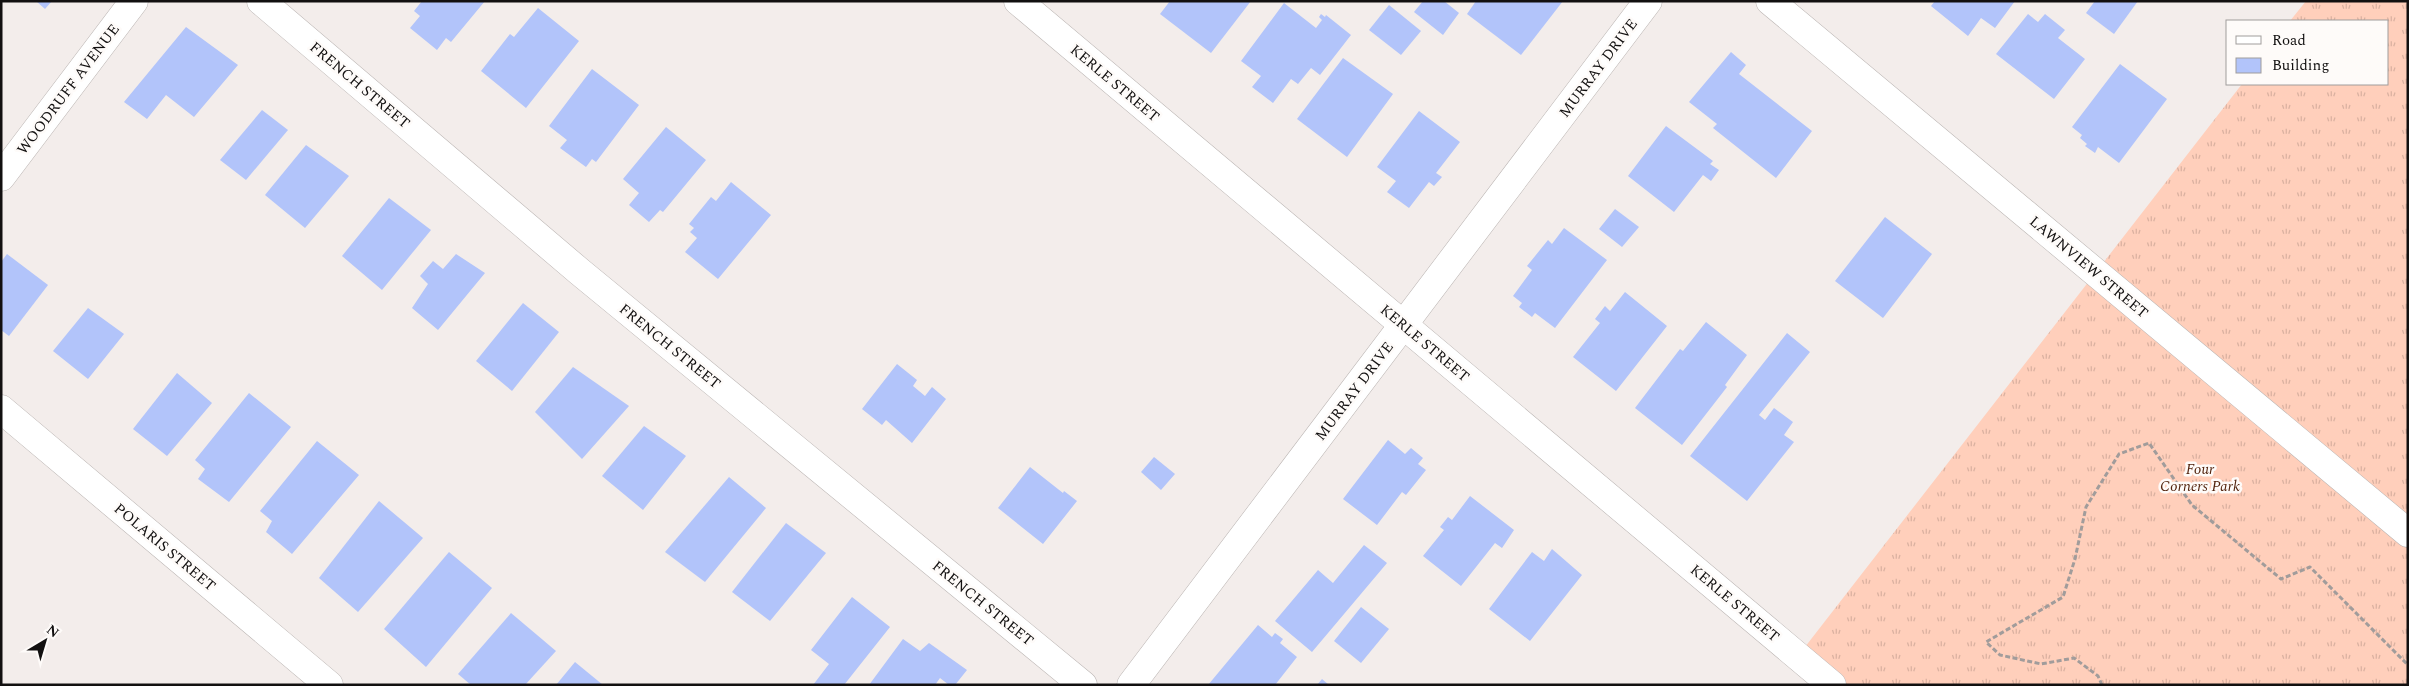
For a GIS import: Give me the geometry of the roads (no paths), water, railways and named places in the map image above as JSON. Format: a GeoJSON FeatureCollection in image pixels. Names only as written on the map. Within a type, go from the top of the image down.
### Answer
{"type":"FeatureCollection","features":[{"type":"Feature","properties":{"kind":"street","name":"WOODRUFF AVENUE"},"geometry":{"type":"LineString","coordinates":[[1,177],[134,1]]}},
{"type":"Feature","properties":{"kind":"street","name":"FRENCH STREET"},"geometry":{"type":"LineString","coordinates":[[261,1],[580,272],[1083,685]]}},
{"type":"Feature","properties":{"kind":"street","name":"KERLE STREET"},"geometry":{"type":"LineString","coordinates":[[1018,1],[1832,685]]}},
{"type":"Feature","properties":{"kind":"street","name":"MURRAY DRIVE"},"geometry":{"type":"LineString","coordinates":[[1131,685],[1648,1]]}},
{"type":"Feature","properties":{"kind":"street","name":"LAWNVIEW STREET"},"geometry":{"type":"LineString","coordinates":[[1770,1],[2408,533]]}},
{"type":"Feature","properties":{"kind":"street","name":"POLARIS STREET"},"geometry":{"type":"LineString","coordinates":[[1,409],[329,685]]}},
{"type":"Feature","properties":{"kind":"park label","name":"Four Corners Park"},"geometry":{"type":"Point","coordinates":[2200,478]}}]}
